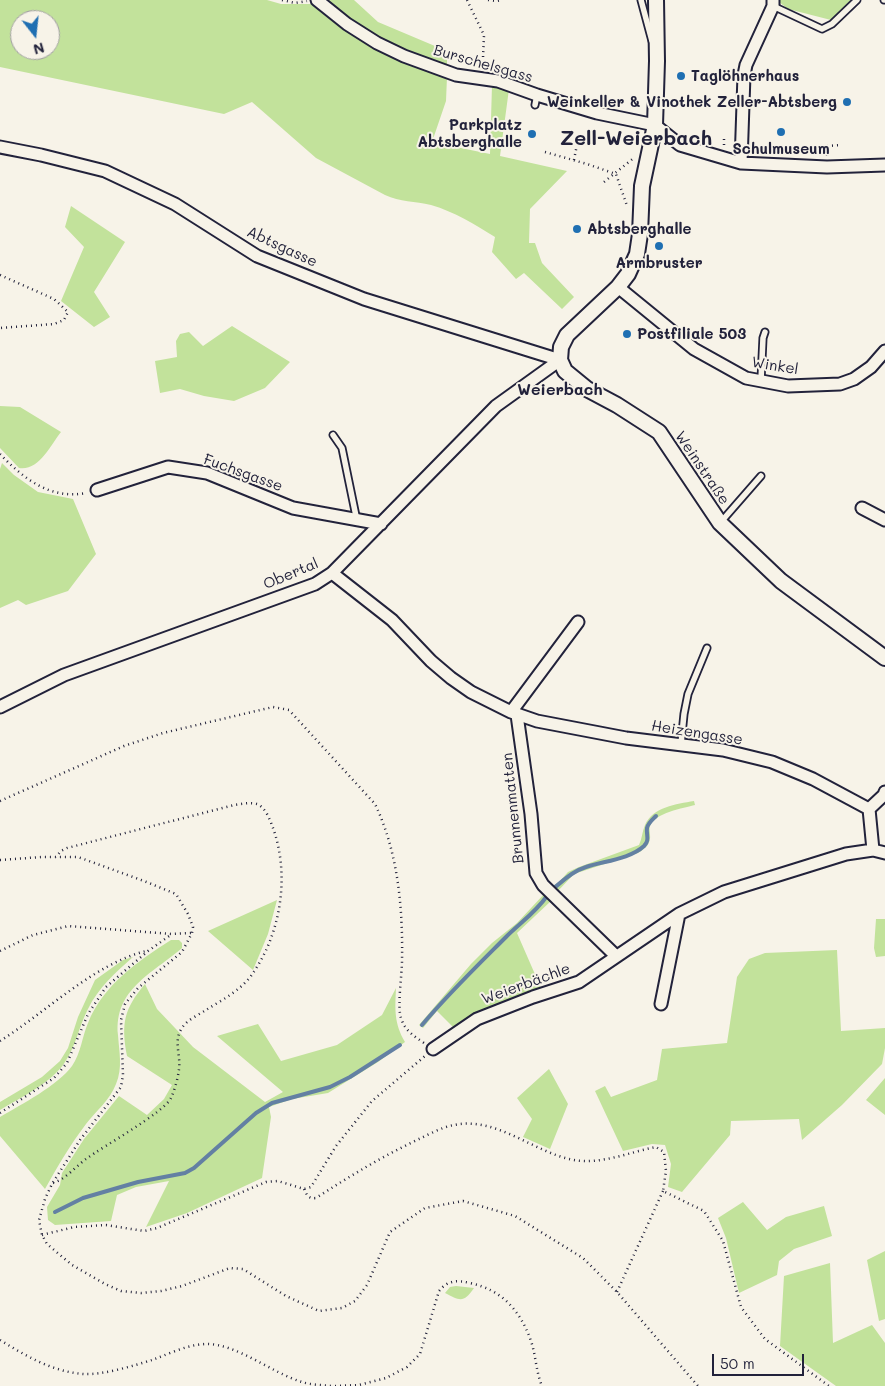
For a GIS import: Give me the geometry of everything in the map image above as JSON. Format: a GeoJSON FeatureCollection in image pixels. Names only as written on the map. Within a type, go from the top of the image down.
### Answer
{"type":"FeatureCollection","features":[{"type":"Feature","properties":{"kind":"street","name":"Burschelsgass"},"geometry":{"type":"LineString","coordinates":[[313,0],[377,43],[404,56],[456,75],[498,81],[536,100],[596,117],[654,125]]}},
{"type":"Feature","properties":{"kind":"street"},"geometry":{"type":"LineString","coordinates":[[560,360],[561,347],[568,335],[618,288],[628,274],[637,254],[640,234],[642,186],[654,125],[657,61],[656,0]]}},
{"type":"Feature","properties":{"kind":"street"},"geometry":{"type":"LineString","coordinates":[[741,163],[746,65],[773,3]]}},
{"type":"Feature","properties":{"kind":"street"},"geometry":{"type":"LineString","coordinates":[[654,125],[680,145],[741,163],[826,167],[885,165]]}},
{"type":"Feature","properties":{"kind":"street","name":"Abtsgasse"},"geometry":{"type":"LineString","coordinates":[[0,147],[41,154],[106,171],[175,204],[257,256],[364,299],[560,360]]}},
{"type":"Feature","properties":{"kind":"street","name":"Winkel"},"geometry":{"type":"LineString","coordinates":[[618,288],[694,349],[746,378],[788,386],[840,384],[854,379],[871,367],[885,351]]}},
{"type":"Feature","properties":{"kind":"street","name":"Weinstraße"},"geometry":{"type":"LineString","coordinates":[[560,360],[565,371],[587,389],[617,405],[659,432],[720,523],[781,581],[885,658]]}},
{"type":"Feature","properties":{"kind":"street","name":"Obertal"},"geometry":{"type":"LineString","coordinates":[[0,707],[64,674],[315,584],[332,573],[496,406],[560,360]]}},
{"type":"Feature","properties":{"kind":"street","name":"Fuchsgasse"},"geometry":{"type":"LineString","coordinates":[[97,490],[168,467],[207,473],[293,508],[381,524]]}},
{"type":"Feature","properties":{"kind":"street"},"geometry":{"type":"LineString","coordinates":[[862,508],[885,520]]}},
{"type":"Feature","properties":{"kind":"street","name":"Heizengasse"},"geometry":{"type":"LineString","coordinates":[[332,573],[392,620],[431,661],[451,678],[484,700],[514,714],[537,722],[626,738],[723,750],[772,762],[813,779],[869,809]]}},
{"type":"Feature","properties":{"kind":"street"},"geometry":{"type":"LineString","coordinates":[[514,714],[578,622]]}},
{"type":"Feature","properties":{"kind":"street","name":"Brunnenmatten"},"geometry":{"type":"LineString","coordinates":[[514,714],[531,814],[536,873],[543,885],[616,956]]}},
{"type":"Feature","properties":{"kind":"street"},"geometry":{"type":"LineString","coordinates":[[885,794],[869,809],[873,850],[885,853]]}},
{"type":"Feature","properties":{"kind":"street","name":"Weierbächle"},"geometry":{"type":"LineString","coordinates":[[433,1049],[477,1019],[533,997],[579,982],[679,914],[724,892],[846,854],[873,850]]}},
{"type":"Feature","properties":{"kind":"street"},"geometry":{"type":"LineString","coordinates":[[661,1004],[679,914]]}},
{"type":"Feature","properties":{"kind":"lane"},"geometry":{"type":"LineString","coordinates":[[641,0],[657,61]]}},
{"type":"Feature","properties":{"kind":"lane"},"geometry":{"type":"LineString","coordinates":[[773,3],[822,29],[832,24],[857,0]]}},
{"type":"Feature","properties":{"kind":"lane"},"geometry":{"type":"LineString","coordinates":[[761,380],[765,332]]}},
{"type":"Feature","properties":{"kind":"lane"},"geometry":{"type":"LineString","coordinates":[[333,435],[342,448],[357,521]]}},
{"type":"Feature","properties":{"kind":"lane"},"geometry":{"type":"LineString","coordinates":[[720,523],[762,476]]}},
{"type":"Feature","properties":{"kind":"lane"},"geometry":{"type":"LineString","coordinates":[[681,744],[688,694],[707,648]]}},
{"type":"Feature","properties":{"kind":"path"},"geometry":{"type":"LineString","coordinates":[[282,0],[295,3],[313,0]]}},
{"type":"Feature","properties":{"kind":"path"},"geometry":{"type":"LineString","coordinates":[[456,75],[458,67],[483,58],[484,35],[467,0]]}},
{"type":"Feature","properties":{"kind":"path"},"geometry":{"type":"LineString","coordinates":[[488,0],[501,0]]}},
{"type":"Feature","properties":{"kind":"path"},"geometry":{"type":"LineString","coordinates":[[574,160],[579,134]]}},
{"type":"Feature","properties":{"kind":"path"},"geometry":{"type":"LineString","coordinates":[[724,137],[724,146]]}},
{"type":"Feature","properties":{"kind":"path"},"geometry":{"type":"LineString","coordinates":[[604,182],[616,174],[651,143]]}},
{"type":"Feature","properties":{"kind":"path"},"geometry":{"type":"LineString","coordinates":[[826,167],[827,146],[841,145]]}},
{"type":"Feature","properties":{"kind":"path"},"geometry":{"type":"LineString","coordinates":[[545,152],[616,174]]}},
{"type":"Feature","properties":{"kind":"path"},"geometry":{"type":"LineString","coordinates":[[616,174],[628,208]]}},
{"type":"Feature","properties":{"kind":"path"},"geometry":{"type":"LineString","coordinates":[[0,275],[54,299],[68,312],[64,320],[54,324],[0,328]]}},
{"type":"Feature","properties":{"kind":"path"},"geometry":{"type":"LineString","coordinates":[[0,454],[40,487],[76,495],[97,490]]}},
{"type":"Feature","properties":{"kind":"path"},"geometry":{"type":"LineString","coordinates":[[0,801],[124,746],[163,733],[273,707],[289,710],[375,804],[382,819],[391,844],[400,905],[402,960],[400,1016],[408,1032],[433,1049],[372,1101],[336,1146],[311,1187],[304,1189],[278,1181],[266,1182],[170,1223],[144,1231],[106,1225],[74,1227],[42,1235]]}},
{"type":"Feature","properties":{"kind":"path"},"geometry":{"type":"LineString","coordinates":[[52,1184],[60,1181],[99,1149],[156,1114],[170,1100],[179,1067],[177,1046],[181,1029],[193,1018],[222,1000],[253,974],[267,948],[275,927],[280,902],[281,875],[276,837],[268,814],[258,805],[249,803],[234,805],[67,848],[56,857]]}},
{"type":"Feature","properties":{"kind":"path"},"geometry":{"type":"LineString","coordinates":[[0,860],[78,857],[144,880],[176,894],[188,914],[193,927],[192,934],[182,952],[138,988],[125,1004],[121,1020],[123,1075],[121,1087],[80,1140],[52,1184],[39,1220],[42,1235],[47,1244],[72,1265],[121,1291],[141,1293],[182,1286],[230,1268],[243,1269],[286,1296],[319,1311],[342,1308],[355,1301],[367,1285],[390,1232],[424,1208],[463,1201],[515,1216],[583,1258],[617,1292],[698,1386]]}},
{"type":"Feature","properties":{"kind":"path"},"geometry":{"type":"LineString","coordinates":[[0,952],[32,935],[68,926],[192,934]]}},
{"type":"Feature","properties":{"kind":"path"},"geometry":{"type":"LineString","coordinates":[[0,1113],[54,1078],[66,1063],[88,1014],[106,987],[148,951],[172,934]]}},
{"type":"Feature","properties":{"kind":"path"},"geometry":{"type":"LineString","coordinates":[[0,1041],[120,960],[148,951]]}},
{"type":"Feature","properties":{"kind":"path"},"geometry":{"type":"LineString","coordinates":[[304,1189],[308,1197],[316,1198],[386,1154],[454,1125],[472,1124],[497,1129],[552,1154],[575,1160],[599,1160],[656,1147],[664,1152],[666,1161],[663,1191],[617,1292]]}},
{"type":"Feature","properties":{"kind":"path"},"geometry":{"type":"LineString","coordinates":[[663,1191],[704,1211],[723,1241],[742,1307],[765,1338],[829,1386]]}},
{"type":"Feature","properties":{"kind":"path"},"geometry":{"type":"LineString","coordinates":[[0,1340],[32,1359],[64,1371],[86,1374],[120,1368],[192,1346],[206,1344],[225,1347],[303,1383],[334,1386],[359,1385],[386,1378],[407,1367],[420,1354],[439,1291],[445,1283],[457,1281],[492,1290],[512,1305],[531,1341],[542,1386]]}},
{"type":"Feature","properties":{"kind":"green space"},"geometry":{"type":"Polygon","coordinates":[[[0,0],[267,0],[281,4],[316,4],[447,77],[446,101],[432,142],[490,154],[492,85],[509,89],[500,156],[567,171],[530,209],[529,243],[535,243],[542,263],[574,297],[562,309],[524,273],[516,279],[492,252],[495,237],[448,211],[385,195],[316,158],[252,102],[224,114],[0,67],[0,0]]]}},
{"type":"Feature","properties":{"kind":"green space"},"geometry":{"type":"Polygon","coordinates":[[[323,0],[354,0],[378,22],[442,49],[447,59],[447,68],[357,28],[323,0]]]}},
{"type":"Feature","properties":{"kind":"green space"},"geometry":{"type":"Polygon","coordinates":[[[779,0],[851,0],[831,20],[788,9],[779,0]]]}},
{"type":"Feature","properties":{"kind":"green space"},"geometry":{"type":"Polygon","coordinates":[[[71,206],[125,242],[94,292],[110,317],[94,327],[61,301],[84,247],[65,227],[71,206]]]}},
{"type":"Feature","properties":{"kind":"green space"},"geometry":{"type":"Polygon","coordinates":[[[232,326],[290,362],[265,388],[234,401],[204,396],[180,389],[160,393],[155,361],[177,357],[176,341],[180,334],[189,332],[203,346],[232,326]]]}},
{"type":"Feature","properties":{"kind":"green space"},"geometry":{"type":"Polygon","coordinates":[[[0,406],[20,407],[61,432],[38,462],[32,466],[19,468],[0,448],[0,406]]]}},
{"type":"Feature","properties":{"kind":"green space"},"geometry":{"type":"Polygon","coordinates":[[[2,463],[14,475],[38,492],[73,499],[96,554],[68,591],[26,605],[18,600],[0,608],[0,469],[2,463]]]}},
{"type":"Feature","properties":{"kind":"green space"},"geometry":{"type":"Polygon","coordinates":[[[694,801],[695,805],[663,814],[653,821],[650,827],[649,843],[638,853],[574,874],[557,892],[550,888],[568,872],[639,845],[645,825],[659,810],[694,801]]]}},
{"type":"Feature","properties":{"kind":"green space"},"geometry":{"type":"Polygon","coordinates":[[[546,892],[552,900],[517,933],[541,988],[479,1012],[454,1028],[437,1011],[423,1028],[419,1025],[471,964],[492,943],[517,923],[546,892]]]}},
{"type":"Feature","properties":{"kind":"green space"},"geometry":{"type":"Polygon","coordinates":[[[277,900],[268,934],[253,970],[208,931],[277,900]]]}},
{"type":"Feature","properties":{"kind":"green space"},"geometry":{"type":"Polygon","coordinates":[[[876,919],[885,919],[885,956],[876,957],[874,948],[876,919]]]}},
{"type":"Feature","properties":{"kind":"green space"},"geometry":{"type":"Polygon","coordinates":[[[171,940],[179,940],[182,943],[182,948],[137,984],[122,1006],[118,1019],[119,1072],[113,1090],[75,1140],[45,1189],[0,1136],[0,1117],[39,1094],[66,1073],[75,1061],[88,1023],[103,997],[134,965],[171,940]]]}},
{"type":"Feature","properties":{"kind":"green space"},"geometry":{"type":"Polygon","coordinates":[[[837,950],[841,1031],[885,1028],[885,1048],[882,1064],[842,1105],[802,1140],[799,1119],[731,1121],[730,1135],[682,1192],[668,1187],[671,1164],[665,1145],[652,1144],[623,1151],[595,1091],[605,1086],[611,1097],[657,1080],[662,1049],[727,1043],[737,977],[749,959],[765,953],[837,950]]]}},
{"type":"Feature","properties":{"kind":"green space"},"geometry":{"type":"Polygon","coordinates":[[[133,957],[120,968],[92,1001],[72,1049],[60,1069],[36,1089],[0,1110],[0,1102],[42,1077],[60,1061],[68,1048],[78,1017],[95,980],[123,960],[133,957]]]}},
{"type":"Feature","properties":{"kind":"green space"},"geometry":{"type":"Polygon","coordinates":[[[145,984],[157,1009],[193,1047],[265,1102],[283,1092],[217,1036],[258,1024],[281,1061],[337,1045],[382,1015],[396,988],[396,1016],[405,1042],[378,1062],[328,1093],[292,1099],[269,1107],[271,1117],[262,1178],[187,1213],[146,1227],[169,1181],[136,1187],[117,1195],[111,1221],[55,1225],[48,1220],[47,1207],[60,1185],[62,1173],[84,1139],[119,1096],[147,1115],[164,1099],[172,1085],[127,1056],[124,1034],[128,1009],[145,984]]]}},
{"type":"Feature","properties":{"kind":"green space"},"geometry":{"type":"Polygon","coordinates":[[[549,1069],[568,1104],[550,1149],[523,1137],[532,1119],[517,1098],[549,1069]]]}},
{"type":"Feature","properties":{"kind":"green space"},"geometry":{"type":"Polygon","coordinates":[[[885,1078],[885,1115],[866,1100],[885,1078]]]}},
{"type":"Feature","properties":{"kind":"green space"},"geometry":{"type":"Polygon","coordinates":[[[743,1202],[767,1230],[786,1217],[824,1206],[832,1236],[794,1249],[779,1261],[777,1275],[739,1293],[726,1238],[718,1218],[743,1202]]]}},
{"type":"Feature","properties":{"kind":"green space"},"geometry":{"type":"Polygon","coordinates":[[[885,1251],[885,1319],[879,1321],[867,1260],[885,1251]]]}},
{"type":"Feature","properties":{"kind":"green space"},"geometry":{"type":"Polygon","coordinates":[[[830,1263],[833,1343],[872,1325],[885,1343],[885,1386],[836,1386],[780,1346],[784,1276],[830,1263]]]}},
{"type":"Feature","properties":{"kind":"green space"},"geometry":{"type":"Polygon","coordinates":[[[450,1287],[474,1288],[467,1296],[461,1299],[454,1298],[445,1293],[450,1287]]]}},
{"type":"Feature","properties":{"kind":"waterway"},"geometry":{"type":"LineString","coordinates":[[554,888],[581,869],[624,857],[644,846],[647,840],[648,826],[656,816]]}},
{"type":"Feature","properties":{"kind":"waterway"},"geometry":{"type":"LineString","coordinates":[[422,1025],[463,980],[547,896]]}},
{"type":"Feature","properties":{"kind":"waterway"},"geometry":{"type":"LineString","coordinates":[[55,1212],[83,1198],[138,1182],[185,1173],[194,1168],[256,1113],[272,1103],[330,1087],[350,1077],[400,1045]]}},
{"type":"Feature","properties":{"kind":"place","name":"Taglöhnerhaus"},"geometry":{"type":"Point","coordinates":[681,76]}},
{"type":"Feature","properties":{"kind":"place","name":"Weinkeller & Vinothek Zeller-Abtsberg"},"geometry":{"type":"Point","coordinates":[847,102]}},
{"type":"Feature","properties":{"kind":"place","name":"Schulmuseum"},"geometry":{"type":"Point","coordinates":[781,132]}},
{"type":"Feature","properties":{"kind":"place","name":"Parkplatz Abtsberghalle"},"geometry":{"type":"Point","coordinates":[532,134]}},
{"type":"Feature","properties":{"kind":"place","name":"Abtsberghalle"},"geometry":{"type":"Point","coordinates":[577,229]}},
{"type":"Feature","properties":{"kind":"place","name":"Armbruster"},"geometry":{"type":"Point","coordinates":[659,246]}},
{"type":"Feature","properties":{"kind":"place","name":"Postfiliale 503"},"geometry":{"type":"Point","coordinates":[627,334]}},
{"type":"Feature","properties":{"kind":"district","name":"Zell-Weierbach"},"geometry":{"type":"Point","coordinates":[636,139]}},
{"type":"Feature","properties":{"kind":"district","name":"Weierbach"},"geometry":{"type":"Point","coordinates":[560,390]}}]}
